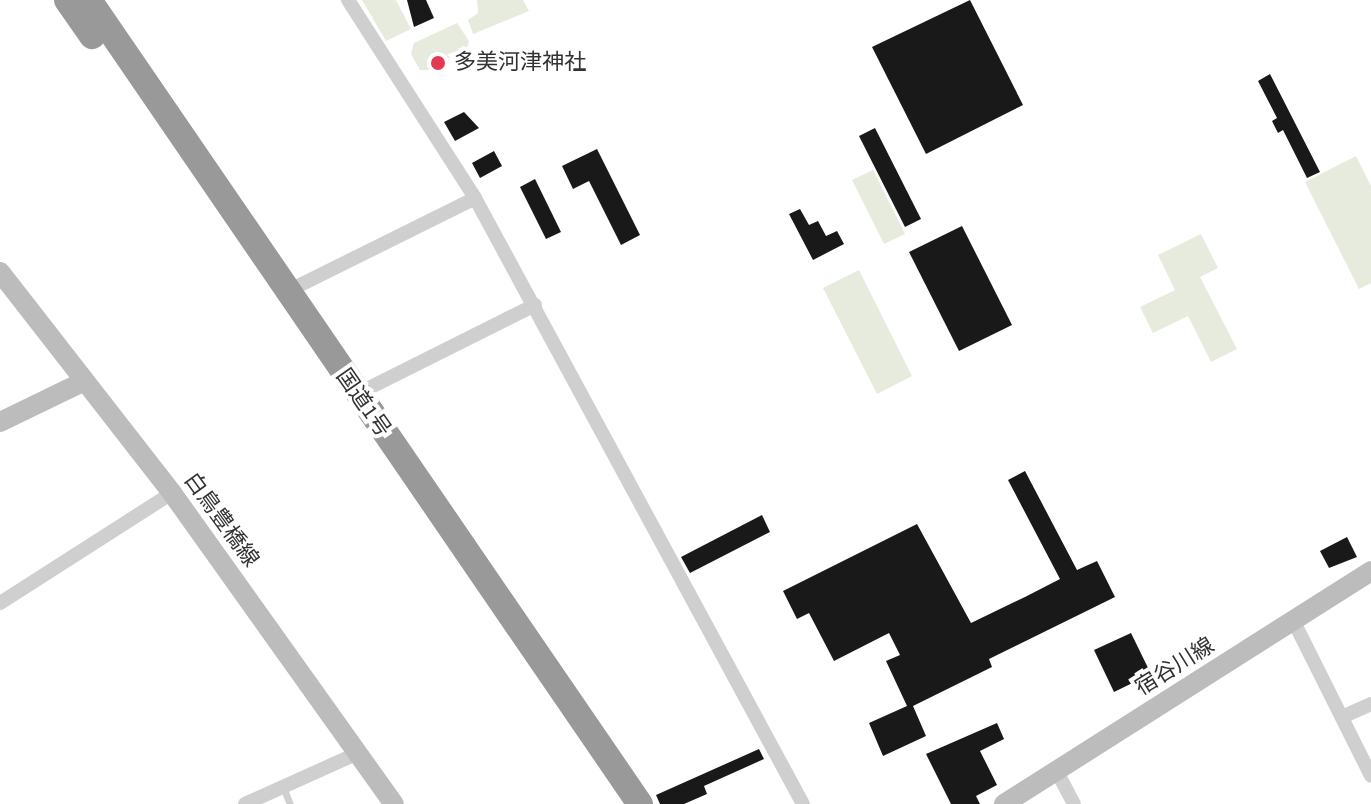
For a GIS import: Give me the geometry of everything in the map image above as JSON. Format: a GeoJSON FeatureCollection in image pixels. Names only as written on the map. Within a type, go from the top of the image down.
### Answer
{"type":"FeatureCollection","features":[{"type":"Feature","properties":{"kind":"highway","name":"国道1号"},"geometry":{"type":"LineString","coordinates":[[67,0],[618,804]]}},
{"type":"Feature","properties":{"kind":"highway","name":"国道1号"},"geometry":{"type":"LineString","coordinates":[[89,0],[286,292],[640,804]]}},
{"type":"Feature","properties":{"kind":"main road","name":"白鳥豊橋線"},"geometry":{"type":"LineString","coordinates":[[0,272],[172,493],[360,752],[394,804]]}},
{"type":"Feature","properties":{"kind":"main road"},"geometry":{"type":"LineString","coordinates":[[0,422],[85,381]]}},
{"type":"Feature","properties":{"kind":"main road","name":"宿谷川線"},"geometry":{"type":"LineString","coordinates":[[1004,804],[1371,571]]}},
{"type":"Feature","properties":{"kind":"street"},"geometry":{"type":"LineString","coordinates":[[348,0],[475,198],[803,804]]}},
{"type":"Feature","properties":{"kind":"street"},"geometry":{"type":"LineString","coordinates":[[286,292],[475,198]]}},
{"type":"Feature","properties":{"kind":"street"},"geometry":{"type":"LineString","coordinates":[[357,394],[535,305]]}},
{"type":"Feature","properties":{"kind":"street"},"geometry":{"type":"LineString","coordinates":[[0,603],[172,493]]}},
{"type":"Feature","properties":{"kind":"street"},"geometry":{"type":"LineString","coordinates":[[1293,620],[1371,776]]}},
{"type":"Feature","properties":{"kind":"street"},"geometry":{"type":"LineString","coordinates":[[1342,717],[1371,704]]}},
{"type":"Feature","properties":{"kind":"street"},"geometry":{"type":"LineString","coordinates":[[245,804],[360,752]]}},
{"type":"Feature","properties":{"kind":"street"},"geometry":{"type":"LineString","coordinates":[[1056,770],[1074,804]]}},
{"type":"Feature","properties":{"kind":"lane"},"geometry":{"type":"LineString","coordinates":[[283,787],[290,804]]}},
{"type":"Feature","properties":{"kind":"shaded area"},"geometry":{"type":"Polygon","coordinates":[[[362,0],[396,0],[411,29],[386,41],[362,0]]]}},
{"type":"Feature","properties":{"kind":"shaded area"},"geometry":{"type":"Polygon","coordinates":[[[477,0],[523,0],[529,11],[473,34],[468,20],[478,13],[477,0]]]}},
{"type":"Feature","properties":{"kind":"shaded area"},"geometry":{"type":"Polygon","coordinates":[[[457,23],[469,41],[466,52],[429,70],[420,70],[411,54],[414,43],[457,23]]]}},
{"type":"Feature","properties":{"kind":"shaded area"},"geometry":{"type":"Polygon","coordinates":[[[1356,156],[1371,186],[1371,283],[1359,289],[1305,182],[1356,156]]]}},
{"type":"Feature","properties":{"kind":"shaded area"},"geometry":{"type":"Polygon","coordinates":[[[873,170],[905,234],[884,244],[852,180],[873,170]]]}},
{"type":"Feature","properties":{"kind":"shaded area"},"geometry":{"type":"Polygon","coordinates":[[[1201,234],[1218,268],[1200,277],[1237,349],[1211,362],[1188,316],[1153,333],[1140,307],[1175,290],[1158,255],[1201,234]]]}},
{"type":"Feature","properties":{"kind":"shaded area"},"geometry":{"type":"Polygon","coordinates":[[[859,270],[912,376],[877,394],[823,288],[859,270]]]}},
{"type":"Feature","properties":{"kind":"building"},"geometry":{"type":"Polygon","coordinates":[[[407,0],[426,0],[434,18],[414,27],[407,0]]]}},
{"type":"Feature","properties":{"kind":"building"},"geometry":{"type":"Polygon","coordinates":[[[970,0],[1023,105],[926,154],[872,47],[970,0]]]}},
{"type":"Feature","properties":{"kind":"building"},"geometry":{"type":"Polygon","coordinates":[[[1270,74],[1320,172],[1307,178],[1283,130],[1278,133],[1272,121],[1277,118],[1258,81],[1270,74]]]}},
{"type":"Feature","properties":{"kind":"building"},"geometry":{"type":"Polygon","coordinates":[[[464,112],[479,128],[455,141],[444,122],[464,112]]]}},
{"type":"Feature","properties":{"kind":"building"},"geometry":{"type":"Polygon","coordinates":[[[875,128],[921,219],[905,227],[859,136],[875,128]]]}},
{"type":"Feature","properties":{"kind":"building"},"geometry":{"type":"Polygon","coordinates":[[[597,149],[640,235],[621,245],[589,181],[573,189],[562,166],[597,149]]]}},
{"type":"Feature","properties":{"kind":"building"},"geometry":{"type":"Polygon","coordinates":[[[494,151],[502,166],[480,178],[472,163],[494,151]]]}},
{"type":"Feature","properties":{"kind":"building"},"geometry":{"type":"Polygon","coordinates":[[[535,179],[561,232],[546,239],[520,187],[535,179]]]}},
{"type":"Feature","properties":{"kind":"building"},"geometry":{"type":"Polygon","coordinates":[[[800,209],[809,225],[818,221],[826,236],[837,231],[844,244],[813,260],[789,214],[800,209]]]}},
{"type":"Feature","properties":{"kind":"building"},"geometry":{"type":"Polygon","coordinates":[[[962,226],[1012,325],[959,351],[909,252],[962,226]]]}},
{"type":"Feature","properties":{"kind":"building"},"geometry":{"type":"Polygon","coordinates":[[[1025,471],[1077,570],[1097,561],[1115,597],[989,659],[992,667],[913,706],[926,736],[883,756],[869,723],[907,706],[886,661],[900,655],[889,633],[834,661],[809,613],[797,619],[783,591],[917,524],[971,623],[1025,597],[1060,579],[1008,480],[1025,471]]]}},
{"type":"Feature","properties":{"kind":"building"},"geometry":{"type":"Polygon","coordinates":[[[762,515],[770,532],[690,573],[681,557],[762,515]]]}},
{"type":"Feature","properties":{"kind":"building"},"geometry":{"type":"Polygon","coordinates":[[[1347,537],[1357,557],[1329,568],[1320,551],[1347,537]]]}},
{"type":"Feature","properties":{"kind":"building"},"geometry":{"type":"Polygon","coordinates":[[[1131,633],[1151,674],[1114,692],[1094,650],[1131,633]]]}},
{"type":"Feature","properties":{"kind":"building"},"geometry":{"type":"Polygon","coordinates":[[[997,723],[1004,739],[980,751],[997,785],[976,796],[980,804],[951,804],[926,754],[997,723]]]}},
{"type":"Feature","properties":{"kind":"building"},"geometry":{"type":"Polygon","coordinates":[[[759,749],[764,759],[704,786],[707,794],[684,804],[660,804],[656,795],[759,749]]]}},
{"type":"Feature","properties":{"kind":"place","name":"多美河津神社"},"geometry":{"type":"Point","coordinates":[438,63]}}]}
